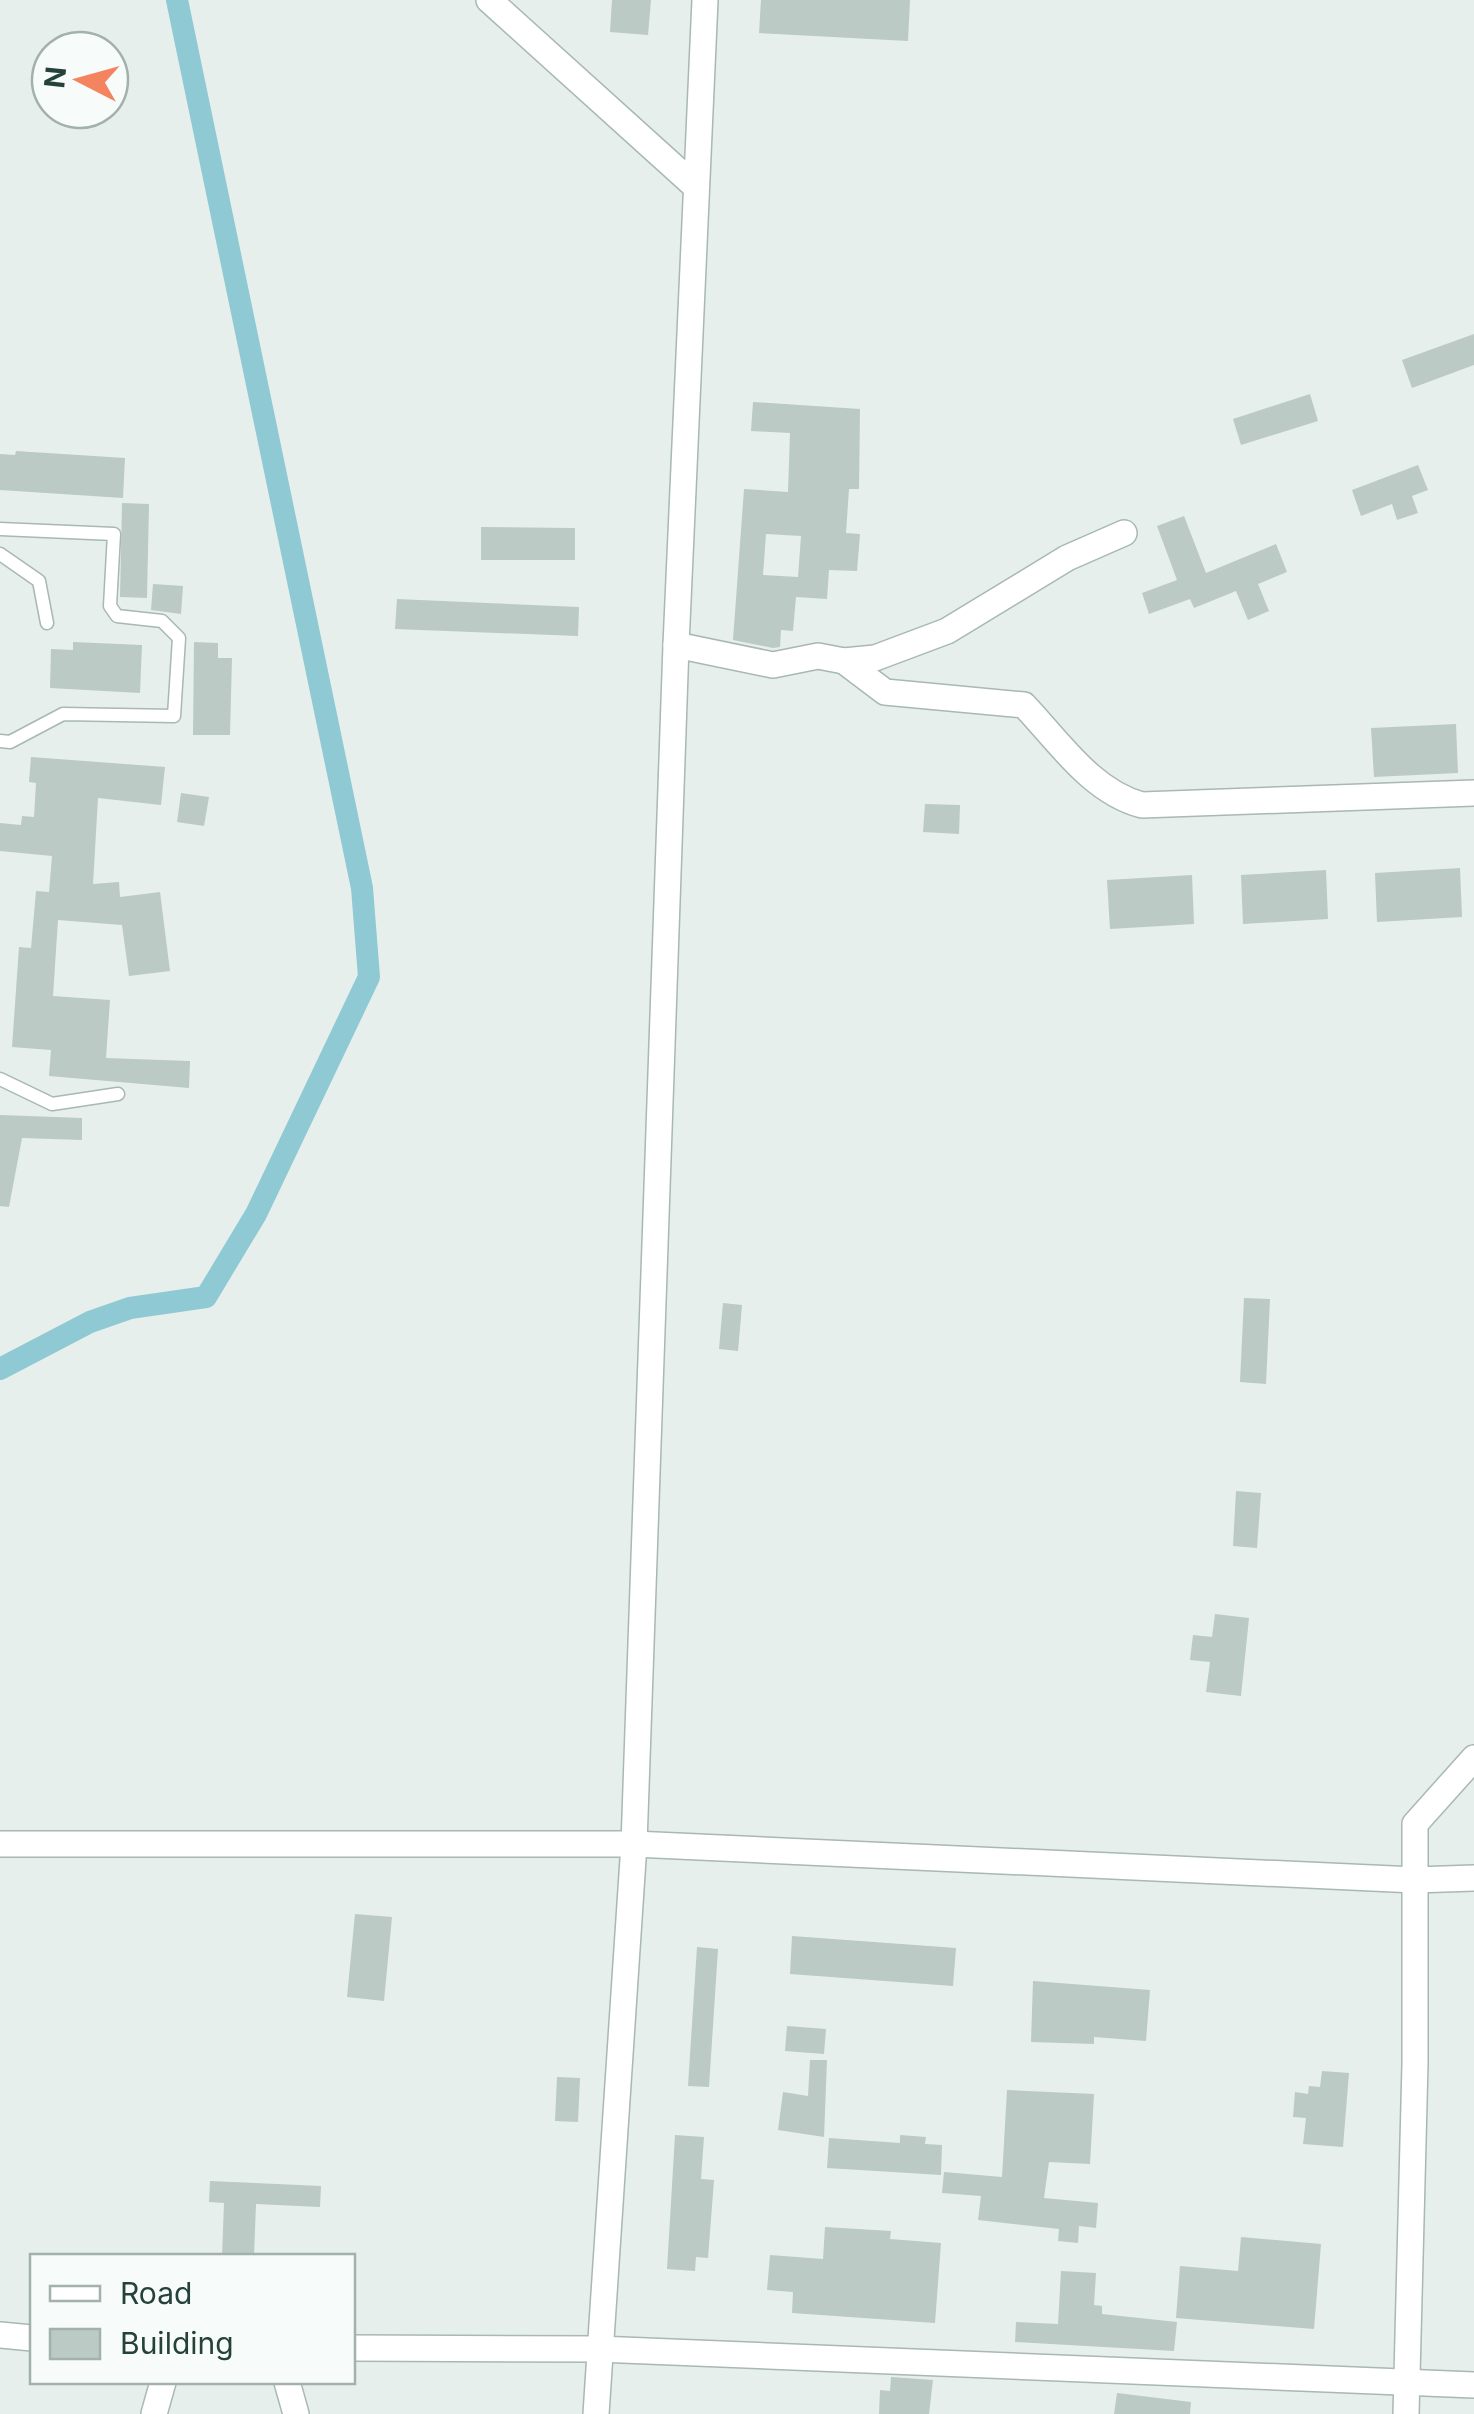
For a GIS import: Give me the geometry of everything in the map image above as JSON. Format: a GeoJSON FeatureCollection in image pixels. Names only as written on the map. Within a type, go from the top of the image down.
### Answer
{"type":"FeatureCollection","features":[{"type":"Feature","properties":{"kind":"street"},"geometry":{"type":"LineString","coordinates":[[489,0],[696,186]]}},
{"type":"Feature","properties":{"kind":"street"},"geometry":{"type":"LineString","coordinates":[[596,2414],[634,1844],[676,644],[705,0]]}},
{"type":"Feature","properties":{"kind":"street"},"geometry":{"type":"LineString","coordinates":[[676,644],[773,664],[818,656],[844,662],[875,658],[947,631],[1067,558],[1124,533]]}},
{"type":"Feature","properties":{"kind":"street"},"geometry":{"type":"LineString","coordinates":[[844,662],[884,692],[1024,705],[1106,791],[1142,805],[1474,793]]}},
{"type":"Feature","properties":{"kind":"street"},"geometry":{"type":"LineString","coordinates":[[1406,2414],[1415,2064],[1415,1824],[1474,1758]]}},
{"type":"Feature","properties":{"kind":"street"},"geometry":{"type":"LineString","coordinates":[[0,1844],[634,1844],[1415,1880],[1474,1878]]}},
{"type":"Feature","properties":{"kind":"street"},"geometry":{"type":"LineString","coordinates":[[0,2336],[30,2338]]}},
{"type":"Feature","properties":{"kind":"street"},"geometry":{"type":"LineString","coordinates":[[355,2348],[598,2349],[1474,2385]]}},
{"type":"Feature","properties":{"kind":"street"},"geometry":{"type":"LineString","coordinates":[[143,2384],[154,2412]]}},
{"type":"Feature","properties":{"kind":"street"},"geometry":{"type":"LineString","coordinates":[[154,2412],[162,2384]]}},
{"type":"Feature","properties":{"kind":"street"},"geometry":{"type":"LineString","coordinates":[[288,2384],[297,2414]]}},
{"type":"Feature","properties":{"kind":"street"},"geometry":{"type":"LineString","coordinates":[[297,2414],[304,2384]]}},
{"type":"Feature","properties":{"kind":"lane"},"geometry":{"type":"LineString","coordinates":[[0,529],[114,534],[110,606],[117,616],[162,621],[179,638],[174,716],[63,714],[10,742],[0,742]]}},
{"type":"Feature","properties":{"kind":"lane"},"geometry":{"type":"LineString","coordinates":[[0,554],[40,581],[47,623]]}},
{"type":"Feature","properties":{"kind":"lane"},"geometry":{"type":"LineString","coordinates":[[0,1078],[52,1104],[118,1094]]}},
{"type":"Feature","properties":{"kind":"building"},"geometry":{"type":"Polygon","coordinates":[[[612,0],[651,0],[648,35],[610,32],[612,0]]]}},
{"type":"Feature","properties":{"kind":"building"},"geometry":{"type":"Polygon","coordinates":[[[761,0],[910,0],[908,41],[759,33],[761,0]]]}},
{"type":"Feature","properties":{"kind":"building"},"geometry":{"type":"Polygon","coordinates":[[[1474,334],[1474,365],[1412,388],[1402,360],[1474,334]]]}},
{"type":"Feature","properties":{"kind":"building"},"geometry":{"type":"Polygon","coordinates":[[[1310,394],[1318,421],[1241,445],[1233,419],[1310,394]]]}},
{"type":"Feature","properties":{"kind":"building"},"geometry":{"type":"Polygon","coordinates":[[[753,402],[860,409],[859,489],[849,489],[846,533],[860,534],[857,571],[829,570],[827,599],[796,597],[793,631],[781,630],[780,647],[773,648],[733,640],[744,489],[788,492],[790,433],[751,431],[753,402]],[[766,534],[763,575],[798,577],[801,536],[766,534]]]}},
{"type":"Feature","properties":{"kind":"building"},"geometry":{"type":"Polygon","coordinates":[[[16,451],[125,458],[123,498],[0,490],[0,454],[15,455],[16,451]]]}},
{"type":"Feature","properties":{"kind":"building"},"geometry":{"type":"Polygon","coordinates":[[[1418,465],[1428,490],[1412,496],[1418,513],[1397,520],[1392,504],[1361,516],[1352,490],[1418,465]]]}},
{"type":"Feature","properties":{"kind":"building"},"geometry":{"type":"Polygon","coordinates":[[[122,503],[149,504],[147,598],[120,597],[122,503]]]}},
{"type":"Feature","properties":{"kind":"building"},"geometry":{"type":"Polygon","coordinates":[[[1184,516],[1206,573],[1276,544],[1287,572],[1258,584],[1269,611],[1248,620],[1236,591],[1194,608],[1190,599],[1149,614],[1142,593],[1177,580],[1157,526],[1184,516]]]}},
{"type":"Feature","properties":{"kind":"building"},"geometry":{"type":"Polygon","coordinates":[[[481,527],[575,528],[575,560],[481,560],[481,527]]]}},
{"type":"Feature","properties":{"kind":"building"},"geometry":{"type":"Polygon","coordinates":[[[153,584],[183,586],[181,614],[151,610],[153,584]]]}},
{"type":"Feature","properties":{"kind":"building"},"geometry":{"type":"Polygon","coordinates":[[[397,599],[579,607],[578,636],[395,629],[397,599]]]}},
{"type":"Feature","properties":{"kind":"building"},"geometry":{"type":"Polygon","coordinates":[[[73,642],[142,645],[140,693],[50,688],[51,649],[73,650],[73,642]]]}},
{"type":"Feature","properties":{"kind":"building"},"geometry":{"type":"Polygon","coordinates":[[[194,642],[218,643],[218,658],[232,658],[230,735],[193,735],[194,642]]]}},
{"type":"Feature","properties":{"kind":"building"},"geometry":{"type":"Polygon","coordinates":[[[1456,724],[1458,773],[1374,777],[1371,728],[1456,724]]]}},
{"type":"Feature","properties":{"kind":"building"},"geometry":{"type":"Polygon","coordinates":[[[31,757],[165,767],[161,805],[98,798],[93,884],[119,882],[120,897],[160,892],[170,971],[129,976],[122,925],[58,920],[53,996],[110,1000],[106,1058],[190,1061],[189,1088],[49,1076],[51,1050],[12,1047],[19,947],[31,948],[36,891],[49,892],[52,856],[0,851],[0,823],[21,825],[22,816],[34,817],[36,783],[29,782],[31,757]]]}},
{"type":"Feature","properties":{"kind":"building"},"geometry":{"type":"Polygon","coordinates":[[[181,793],[209,797],[204,826],[177,822],[181,793]]]}},
{"type":"Feature","properties":{"kind":"building"},"geometry":{"type":"Polygon","coordinates":[[[925,804],[960,805],[959,834],[923,832],[925,804]]]}},
{"type":"Feature","properties":{"kind":"building"},"geometry":{"type":"Polygon","coordinates":[[[1460,868],[1462,917],[1377,922],[1375,873],[1460,868]]]}},
{"type":"Feature","properties":{"kind":"building"},"geometry":{"type":"Polygon","coordinates":[[[1326,870],[1328,919],[1243,924],[1241,875],[1326,870]]]}},
{"type":"Feature","properties":{"kind":"building"},"geometry":{"type":"Polygon","coordinates":[[[1192,875],[1194,924],[1110,929],[1107,880],[1192,875]]]}},
{"type":"Feature","properties":{"kind":"building"},"geometry":{"type":"Polygon","coordinates":[[[0,1115],[82,1118],[82,1140],[22,1138],[9,1207],[0,1206],[0,1115]]]}},
{"type":"Feature","properties":{"kind":"building"},"geometry":{"type":"Polygon","coordinates":[[[1244,1298],[1270,1299],[1266,1384],[1240,1382],[1244,1298]]]}},
{"type":"Feature","properties":{"kind":"building"},"geometry":{"type":"Polygon","coordinates":[[[723,1303],[742,1305],[738,1351],[719,1349],[723,1303]]]}},
{"type":"Feature","properties":{"kind":"building"},"geometry":{"type":"Polygon","coordinates":[[[1236,1491],[1261,1493],[1257,1548],[1233,1546],[1236,1491]]]}},
{"type":"Feature","properties":{"kind":"building"},"geometry":{"type":"Polygon","coordinates":[[[1215,1614],[1249,1618],[1241,1696],[1206,1692],[1210,1662],[1190,1660],[1193,1635],[1212,1637],[1215,1614]]]}},
{"type":"Feature","properties":{"kind":"building"},"geometry":{"type":"Polygon","coordinates":[[[355,1914],[392,1917],[384,2001],[347,1997],[355,1914]]]}},
{"type":"Feature","properties":{"kind":"building"},"geometry":{"type":"Polygon","coordinates":[[[792,1936],[956,1948],[953,1986],[790,1974],[792,1936]]]}},
{"type":"Feature","properties":{"kind":"building"},"geometry":{"type":"Polygon","coordinates":[[[697,1947],[718,1949],[709,2087],[688,2086],[697,1947]]]}},
{"type":"Feature","properties":{"kind":"building"},"geometry":{"type":"Polygon","coordinates":[[[1033,1981],[1150,1990],[1146,2041],[1094,2037],[1094,2044],[1031,2042],[1033,1981]]]}},
{"type":"Feature","properties":{"kind":"building"},"geometry":{"type":"Polygon","coordinates":[[[787,2026],[826,2029],[824,2054],[785,2051],[787,2026]]]}},
{"type":"Feature","properties":{"kind":"building"},"geometry":{"type":"Polygon","coordinates":[[[810,2060],[827,2060],[824,2137],[778,2130],[783,2092],[808,2096],[810,2060]]]}},
{"type":"Feature","properties":{"kind":"building"},"geometry":{"type":"Polygon","coordinates":[[[1322,2071],[1349,2073],[1343,2147],[1303,2144],[1306,2118],[1293,2117],[1295,2092],[1308,2094],[1309,2086],[1320,2087],[1322,2071]]]}},
{"type":"Feature","properties":{"kind":"building"},"geometry":{"type":"Polygon","coordinates":[[[557,2077],[580,2078],[578,2122],[555,2121],[557,2077]]]}},
{"type":"Feature","properties":{"kind":"building"},"geometry":{"type":"Polygon","coordinates":[[[1007,2090],[1094,2094],[1090,2164],[1049,2162],[1044,2198],[1098,2203],[1096,2228],[1079,2226],[1078,2243],[1058,2241],[1059,2229],[978,2220],[981,2196],[942,2193],[944,2172],[1002,2177],[1007,2090]]]}},
{"type":"Feature","properties":{"kind":"building"},"geometry":{"type":"Polygon","coordinates":[[[675,2135],[704,2137],[701,2179],[714,2180],[708,2258],[696,2257],[695,2271],[667,2269],[675,2135]]]}},
{"type":"Feature","properties":{"kind":"building"},"geometry":{"type":"Polygon","coordinates":[[[900,2135],[926,2137],[925,2144],[942,2145],[941,2175],[827,2168],[829,2138],[900,2143],[900,2135]]]}},
{"type":"Feature","properties":{"kind":"building"},"geometry":{"type":"Polygon","coordinates":[[[210,2181],[321,2186],[320,2207],[256,2204],[254,2254],[222,2254],[224,2203],[209,2202],[210,2181]]]}},
{"type":"Feature","properties":{"kind":"building"},"geometry":{"type":"Polygon","coordinates":[[[825,2227],[891,2231],[890,2239],[941,2243],[935,2323],[792,2313],[793,2292],[767,2290],[770,2255],[823,2259],[825,2227]]]}},
{"type":"Feature","properties":{"kind":"building"},"geometry":{"type":"Polygon","coordinates":[[[1241,2237],[1321,2244],[1314,2329],[1176,2318],[1180,2266],[1238,2271],[1241,2237]]]}},
{"type":"Feature","properties":{"kind":"building"},"geometry":{"type":"Polygon","coordinates":[[[1061,2271],[1096,2273],[1094,2305],[1102,2306],[1102,2314],[1177,2322],[1174,2351],[1015,2342],[1016,2322],[1058,2324],[1061,2271]]]}},
{"type":"Feature","properties":{"kind":"building"},"geometry":{"type":"Polygon","coordinates":[[[891,2377],[933,2380],[929,2414],[879,2414],[880,2390],[890,2391],[891,2377]]]}},
{"type":"Feature","properties":{"kind":"building"},"geometry":{"type":"Polygon","coordinates":[[[1117,2393],[1191,2402],[1190,2414],[1114,2414],[1117,2393]]]}},
{"type":"Feature","properties":{"kind":"waterway"},"geometry":{"type":"LineString","coordinates":[[0,1369],[90,1322],[130,1308],[206,1297],[256,1214],[369,977],[362,888],[177,0]]}}]}
